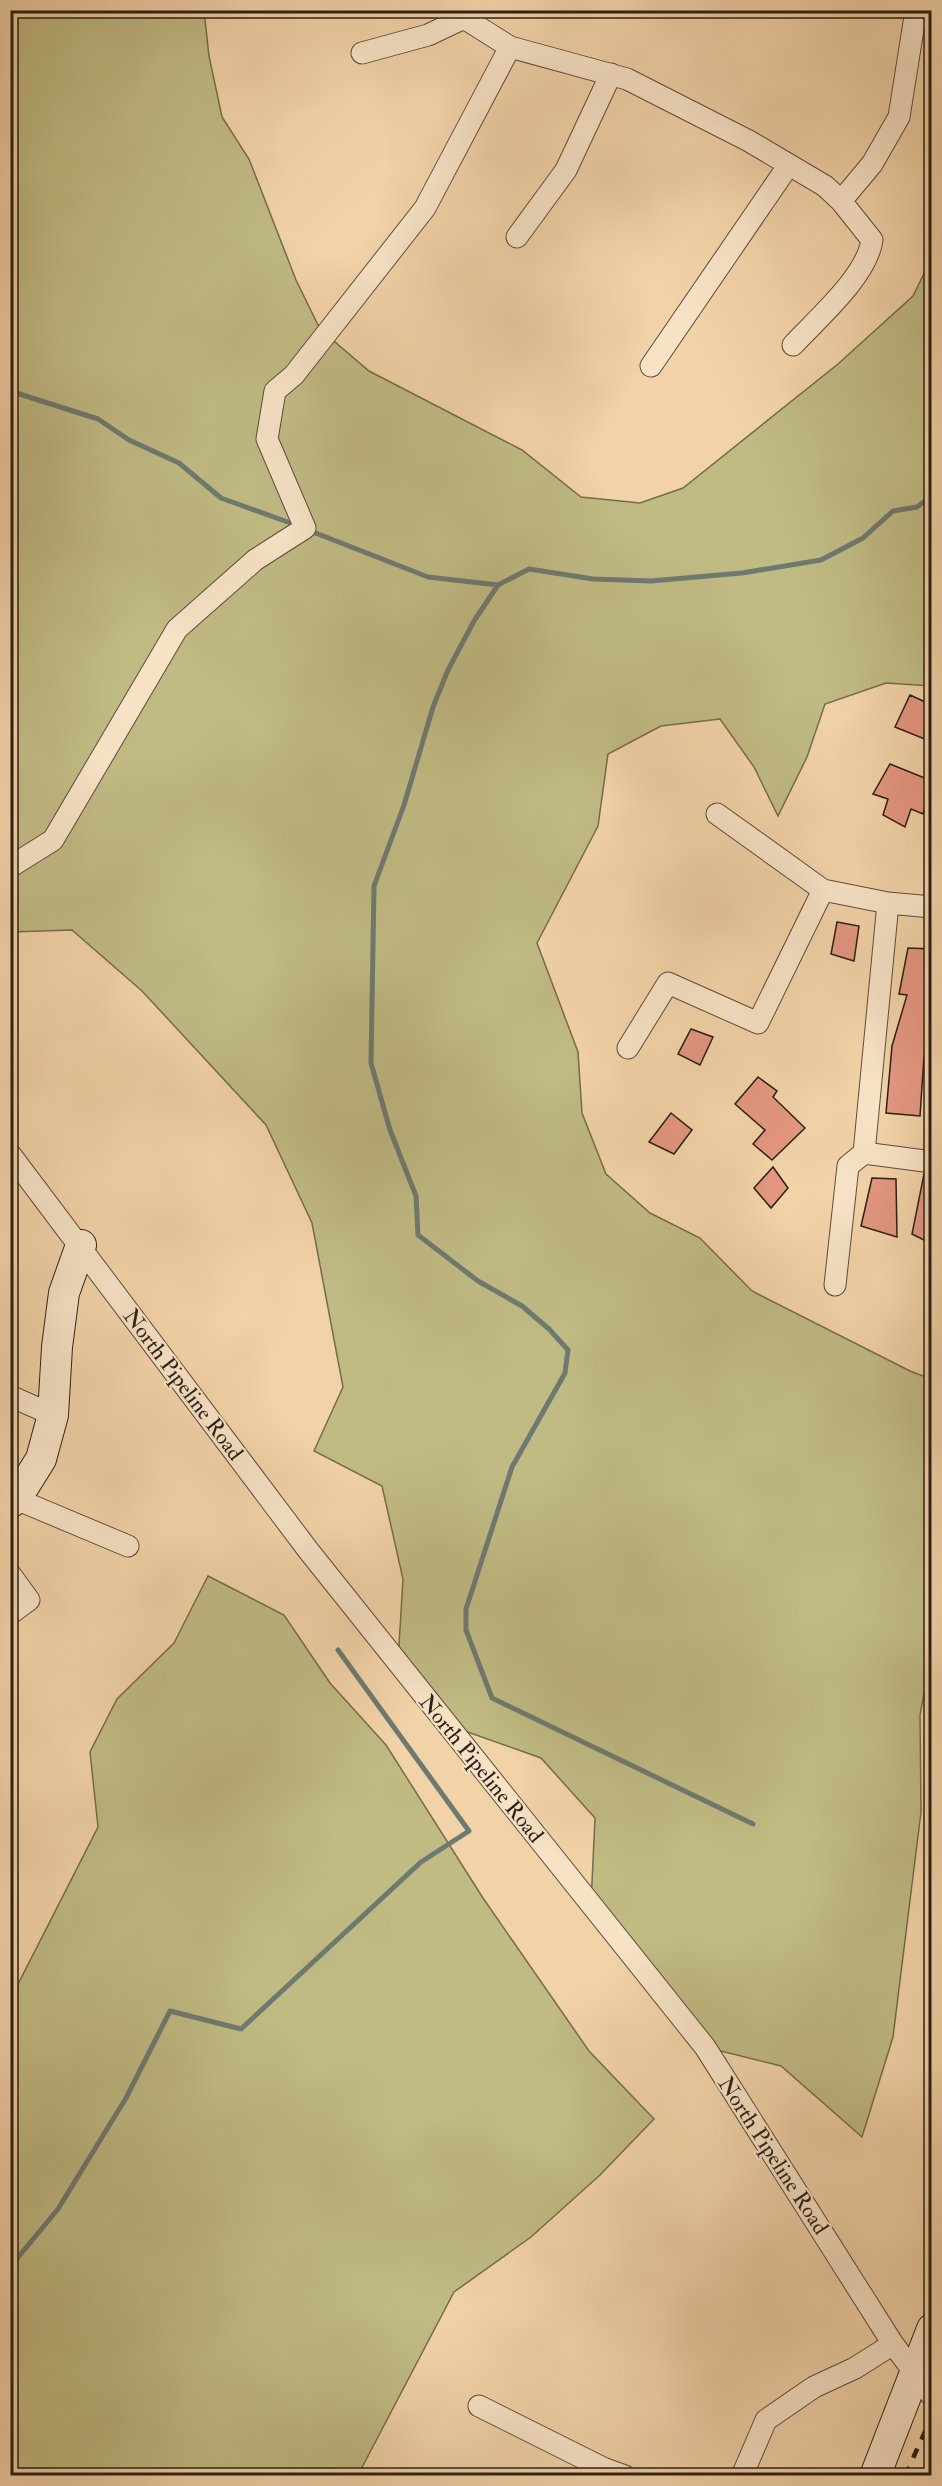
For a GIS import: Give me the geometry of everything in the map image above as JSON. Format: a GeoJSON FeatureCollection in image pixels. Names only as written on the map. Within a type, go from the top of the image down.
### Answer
{"type":"FeatureCollection","features":[{"type":"Feature","properties":{"kind":"street"},"geometry":{"type":"LineString","coordinates":[[841,201],[872,164],[899,117],[916,10]]}},
{"type":"Feature","properties":{"kind":"street"},"geometry":{"type":"LineString","coordinates":[[362,53],[428,35],[465,14],[510,47],[611,74],[687,108],[825,186],[841,201],[872,240],[870,253],[849,284],[793,345]]}},
{"type":"Feature","properties":{"kind":"street"},"geometry":{"type":"LineString","coordinates":[[10,867],[53,840],[177,629],[255,560],[305,528],[267,439],[275,391],[294,375],[425,208],[510,47]]}},
{"type":"Feature","properties":{"kind":"street"},"geometry":{"type":"LineString","coordinates":[[518,237],[566,170],[611,74]]}},
{"type":"Feature","properties":{"kind":"street"},"geometry":{"type":"LineString","coordinates":[[651,366],[788,166]]}},
{"type":"Feature","properties":{"kind":"street"},"geometry":{"type":"LineString","coordinates":[[717,814],[823,890],[888,903],[932,907]]}},
{"type":"Feature","properties":{"kind":"street"},"geometry":{"type":"LineString","coordinates":[[628,1048],[668,983],[758,1023],[823,890]]}},
{"type":"Feature","properties":{"kind":"street"},"geometry":{"type":"LineString","coordinates":[[835,1284],[848,1166],[864,1153],[888,903]]}},
{"type":"Feature","properties":{"kind":"street"},"geometry":{"type":"LineString","coordinates":[[864,1153],[932,1162]]}},
{"type":"Feature","properties":{"kind":"street","name":"North Pipeline Road"},"geometry":{"type":"LineString","coordinates":[[10,1154],[81,1245],[308,1550],[705,2047],[893,2344],[923,2385]]}},
{"type":"Feature","properties":{"kind":"street"},"geometry":{"type":"LineString","coordinates":[[81,1245],[64,1293],[52,1415],[41,1459],[13,1501],[128,1546]]}},
{"type":"Feature","properties":{"kind":"street"},"geometry":{"type":"LineString","coordinates":[[10,1396],[52,1415]]}},
{"type":"Feature","properties":{"kind":"street"},"geometry":{"type":"LineString","coordinates":[[10,1574],[28,1600],[10,1614]]}},
{"type":"Feature","properties":{"kind":"street"},"geometry":{"type":"LineString","coordinates":[[875,2475],[923,2385],[932,2329]]}},
{"type":"Feature","properties":{"kind":"street"},"geometry":{"type":"LineString","coordinates":[[742,2475],[766,2420],[814,2387],[855,2367],[893,2344]]}},
{"type":"Feature","properties":{"kind":"street"},"geometry":{"type":"LineString","coordinates":[[479,2406],[603,2468],[625,2475]]}},
{"type":"Feature","properties":{"kind":"shaded area"},"geometry":{"type":"Polygon","coordinates":[[[10,11],[204,11],[209,56],[222,117],[249,159],[296,280],[320,329],[369,371],[522,450],[581,497],[640,503],[683,488],[838,364],[913,296],[931,259],[931,686],[886,683],[825,704],[807,757],[778,816],[754,767],[720,719],[661,726],[608,754],[598,826],[537,943],[578,1052],[582,1113],[606,1174],[650,1213],[700,1238],[752,1291],[910,1371],[931,1379],[932,1652],[920,1715],[921,1812],[893,2037],[862,2137],[781,2066],[705,2047],[591,1904],[595,1818],[541,1758],[448,1725],[398,1662],[403,1579],[382,1486],[314,1451],[343,1387],[312,1223],[266,1125],[142,991],[72,930],[11,932],[10,11]]]}},
{"type":"Feature","properties":{"kind":"shaded area"},"geometry":{"type":"Polygon","coordinates":[[[208,1576],[284,1615],[330,1683],[386,1745],[483,1898],[589,2051],[654,2119],[600,2175],[531,2237],[454,2292],[358,2475],[11,2475],[11,1998],[98,1827],[90,1752],[117,1699],[174,1643],[208,1576]]]}},
{"type":"Feature","properties":{"kind":"building"},"geometry":{"type":"Polygon","coordinates":[[[910,695],[932,705],[932,742],[895,727],[910,695]]]}},
{"type":"Feature","properties":{"kind":"building"},"geometry":{"type":"Polygon","coordinates":[[[890,764],[932,781],[923,814],[911,809],[905,827],[883,815],[888,799],[873,794],[890,764]]]}},
{"type":"Feature","properties":{"kind":"building"},"geometry":{"type":"Polygon","coordinates":[[[837,922],[859,926],[854,961],[831,954],[837,922]]]}},
{"type":"Feature","properties":{"kind":"building"},"geometry":{"type":"Polygon","coordinates":[[[908,948],[932,949],[932,1000],[925,998],[929,1057],[924,1057],[920,1116],[886,1113],[892,1046],[907,995],[899,994],[908,948]]]}},
{"type":"Feature","properties":{"kind":"building"},"geometry":{"type":"Polygon","coordinates":[[[691,1029],[713,1037],[700,1065],[678,1054],[691,1029]]]}},
{"type":"Feature","properties":{"kind":"building"},"geometry":{"type":"Polygon","coordinates":[[[758,1077],[777,1091],[773,1097],[805,1128],[772,1160],[753,1144],[765,1130],[735,1104],[758,1077]]]}},
{"type":"Feature","properties":{"kind":"building"},"geometry":{"type":"Polygon","coordinates":[[[671,1113],[692,1130],[674,1154],[649,1142],[671,1113]]]}},
{"type":"Feature","properties":{"kind":"building"},"geometry":{"type":"Polygon","coordinates":[[[773,1167],[788,1188],[771,1208],[754,1188],[773,1167]]]}},
{"type":"Feature","properties":{"kind":"building"},"geometry":{"type":"Polygon","coordinates":[[[924,1174],[932,1175],[932,1244],[912,1234],[924,1174]]]}},
{"type":"Feature","properties":{"kind":"building"},"geometry":{"type":"Polygon","coordinates":[[[872,1178],[896,1179],[897,1237],[861,1226],[872,1178]]]}},
{"type":"Feature","properties":{"kind":"waterway"},"geometry":{"type":"LineString","coordinates":[[10,391],[98,419],[129,440],[179,463],[221,498],[296,525]]}},
{"type":"Feature","properties":{"kind":"waterway"},"geometry":{"type":"LineString","coordinates":[[753,1824],[492,1698],[466,1630],[466,1609],[512,1467],[565,1373],[568,1350],[549,1329],[522,1306],[478,1281],[418,1235],[416,1196],[390,1130],[371,1063],[374,886],[404,805],[433,707],[448,670],[474,621],[498,585],[529,569],[593,579],[651,581],[742,573],[821,560],[863,538],[893,511],[917,507],[932,496]]}},
{"type":"Feature","properties":{"kind":"waterway"},"geometry":{"type":"LineString","coordinates":[[308,530],[428,577],[498,585]]}},
{"type":"Feature","properties":{"kind":"waterway"},"geometry":{"type":"LineString","coordinates":[[10,2267],[58,2209],[126,2098],[170,2011],[241,2029],[421,1862],[469,1831],[338,1650]]}},
{"type":"Feature","properties":{"kind":"railway"},"geometry":{"type":"LineString","coordinates":[[905,2476],[932,2416]]}}]}
